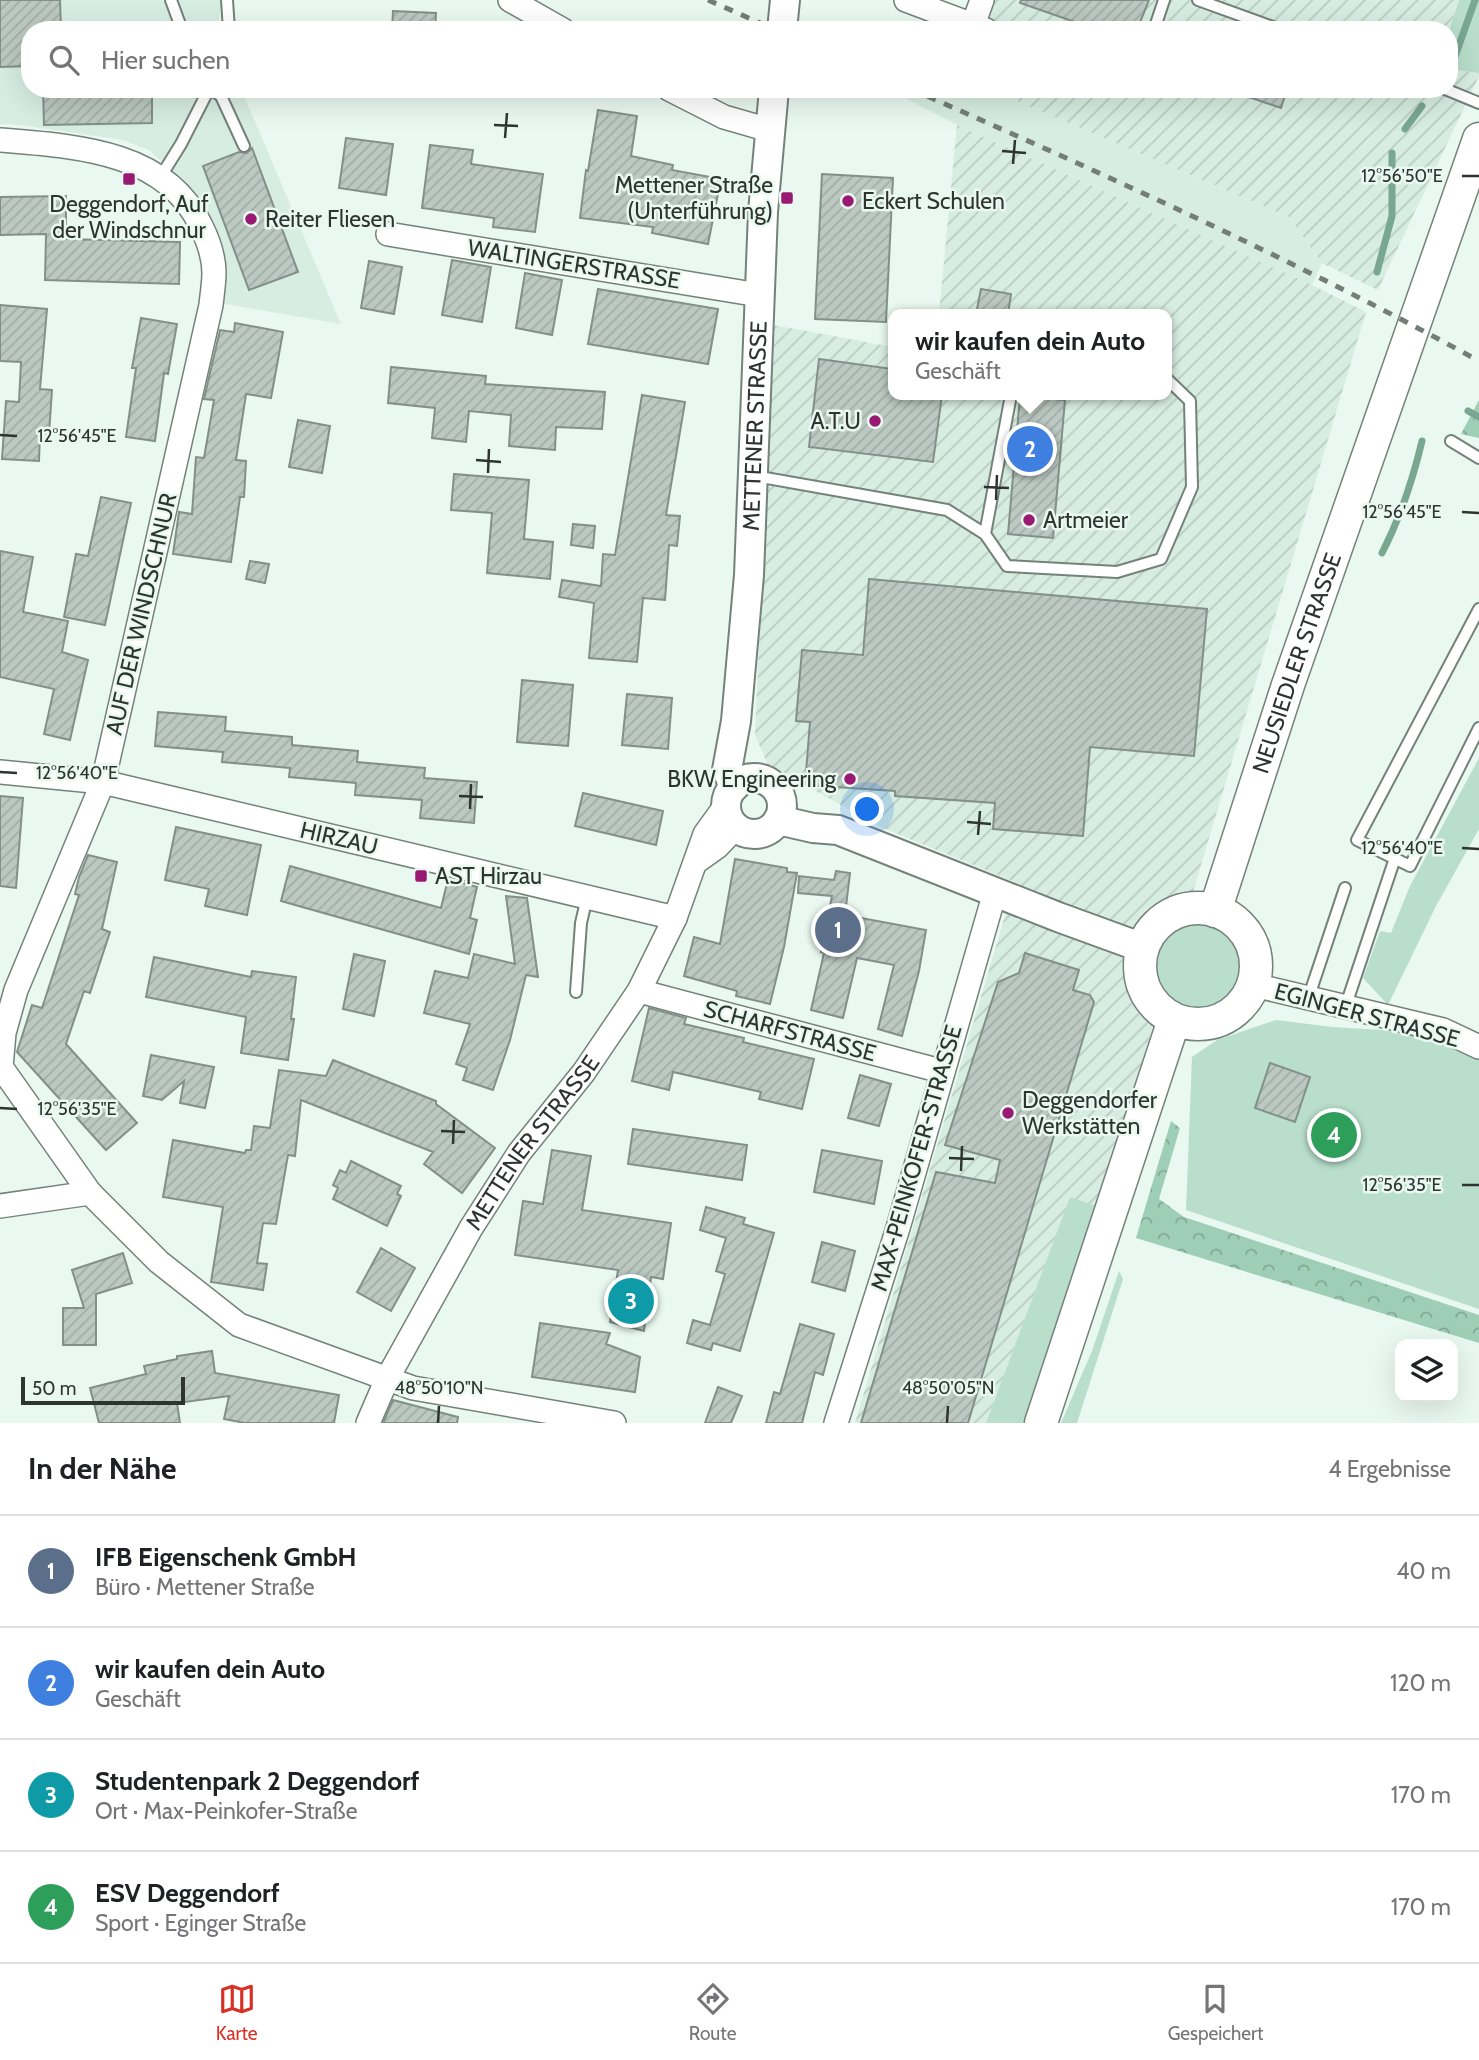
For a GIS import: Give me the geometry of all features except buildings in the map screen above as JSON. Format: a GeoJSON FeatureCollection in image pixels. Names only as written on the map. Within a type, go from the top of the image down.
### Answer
{"type":"FeatureCollection","features":[{"type":"Feature","properties":{"kind":"main road","name":"NEUSIEDLER STRASSE"},"geometry":{"type":"LineString","coordinates":[[1215,911],[1284,697],[1479,139]]}},
{"type":"Feature","properties":{"kind":"main road"},"geometry":{"type":"LineString","coordinates":[[1194,908],[1215,911],[1236,922],[1251,940],[1256,962],[1254,985],[1242,1005],[1224,1019],[1202,1025],[1174,1020],[1160,1011],[1146,993],[1140,971],[1143,948],[1154,928],[1172,914],[1194,908]]}},
{"type":"Feature","properties":{"kind":"main road"},"geometry":{"type":"LineString","coordinates":[[1041,1423],[1174,1020]]}},
{"type":"Feature","properties":{"kind":"street"},"geometry":{"type":"LineString","coordinates":[[510,0],[547,21]]}},
{"type":"Feature","properties":{"kind":"street"},"geometry":{"type":"LineString","coordinates":[[783,21],[785,0]]}},
{"type":"Feature","properties":{"kind":"street"},"geometry":{"type":"LineString","coordinates":[[906,0],[962,21]]}},
{"type":"Feature","properties":{"kind":"street"},"geometry":{"type":"LineString","coordinates":[[980,21],[982,0]]}},
{"type":"Feature","properties":{"kind":"street"},"geometry":{"type":"LineString","coordinates":[[686,98],[724,117],[769,130]]}},
{"type":"Feature","properties":{"kind":"street","name":"METTENER STRASSE"},"geometry":{"type":"LineString","coordinates":[[369,1423],[387,1379],[471,1228],[519,1153],[584,1072],[639,992],[675,918],[705,834],[738,799],[727,770],[736,721],[749,575],[759,295],[773,98]]}},
{"type":"Feature","properties":{"kind":"street"},"geometry":{"type":"LineString","coordinates":[[0,140],[54,144],[115,157],[161,176]]}},
{"type":"Feature","properties":{"kind":"street","name":"AUF DER WINDSCHNUR"},"geometry":{"type":"LineString","coordinates":[[161,176],[195,213],[207,238],[214,272],[211,305],[103,782],[16,990],[4,1033],[1,1067],[90,1193],[159,1262],[239,1325],[387,1379]]}},
{"type":"Feature","properties":{"kind":"street","name":"WALTINGERSTRASSE"},"geometry":{"type":"LineString","coordinates":[[388,234],[759,295]]}},
{"type":"Feature","properties":{"kind":"street","name":"HIRZAU"},"geometry":{"type":"LineString","coordinates":[[0,772],[103,782],[675,918]]}},
{"type":"Feature","properties":{"kind":"street"},"geometry":{"type":"LineString","coordinates":[[780,810],[769,830],[755,834],[741,831],[738,799],[772,784],[780,810],[813,828],[838,830],[1143,948]]}},
{"type":"Feature","properties":{"kind":"street","name":"MAX-PEINKOFER-STRASSE"},"geometry":{"type":"LineString","coordinates":[[836,1423],[898,1228],[941,1071],[995,892]]}},
{"type":"Feature","properties":{"kind":"street","name":"EGINGER STRASSE"},"geometry":{"type":"LineString","coordinates":[[1254,985],[1443,1030],[1479,1047]]}},
{"type":"Feature","properties":{"kind":"street","name":"SCHARFSTRASSE"},"geometry":{"type":"LineString","coordinates":[[639,992],[941,1071]]}},
{"type":"Feature","properties":{"kind":"street"},"geometry":{"type":"LineString","coordinates":[[0,1206],[90,1193]]}},
{"type":"Feature","properties":{"kind":"street"},"geometry":{"type":"LineString","coordinates":[[387,1379],[413,1388],[614,1423]]}},
{"type":"Feature","properties":{"kind":"lane"},"geometry":{"type":"LineString","coordinates":[[171,0],[179,21]]}},
{"type":"Feature","properties":{"kind":"lane"},"geometry":{"type":"LineString","coordinates":[[227,0],[228,21]]}},
{"type":"Feature","properties":{"kind":"lane"},"geometry":{"type":"LineString","coordinates":[[1157,21],[1164,0]]}},
{"type":"Feature","properties":{"kind":"lane"},"geometry":{"type":"LineString","coordinates":[[1198,0],[1256,21]]}},
{"type":"Feature","properties":{"kind":"lane"},"geometry":{"type":"LineString","coordinates":[[1458,94],[1479,103]]}},
{"type":"Feature","properties":{"kind":"lane"},"geometry":{"type":"LineString","coordinates":[[199,98],[200,106]]}},
{"type":"Feature","properties":{"kind":"lane"},"geometry":{"type":"LineString","coordinates":[[161,176],[205,98]]}},
{"type":"Feature","properties":{"kind":"lane"},"geometry":{"type":"LineString","coordinates":[[222,98],[244,146]]}},
{"type":"Feature","properties":{"kind":"lane"},"geometry":{"type":"LineString","coordinates":[[752,475],[947,510],[985,534],[1007,566],[1117,572],[1161,559],[1192,487],[1190,401],[1172,383]]}},
{"type":"Feature","properties":{"kind":"lane"},"geometry":{"type":"LineString","coordinates":[[985,534],[1010,400]]}},
{"type":"Feature","properties":{"kind":"lane"},"geometry":{"type":"LineString","coordinates":[[1451,441],[1479,458]]}},
{"type":"Feature","properties":{"kind":"lane"},"geometry":{"type":"LineString","coordinates":[[1479,609],[1357,840],[1410,866],[1479,728]]}},
{"type":"Feature","properties":{"kind":"lane"},"geometry":{"type":"LineString","coordinates":[[1345,1008],[1395,858]]}},
{"type":"Feature","properties":{"kind":"lane"},"geometry":{"type":"LineString","coordinates":[[1308,999],[1345,888]]}},
{"type":"Feature","properties":{"kind":"lane"},"geometry":{"type":"LineString","coordinates":[[576,992],[581,923],[587,897]]}},
{"type":"Feature","properties":{"kind":"shaded area"},"geometry":{"type":"Polygon","coordinates":[[[0,0],[221,0],[219,21],[21,21],[21,98],[245,98],[341,324],[219,303],[224,261],[201,198],[149,150],[123,140],[0,124],[0,0]]]}},
{"type":"Feature","properties":{"kind":"shaded area"},"geometry":{"type":"Polygon","coordinates":[[[973,0],[1459,0],[1452,21],[970,21],[973,0]]]}},
{"type":"Feature","properties":{"kind":"shaded area"},"geometry":{"type":"Polygon","coordinates":[[[1458,70],[1479,73],[1378,290],[1322,263],[1289,217],[1010,98],[1458,98],[1458,70]]]}},
{"type":"Feature","properties":{"kind":"shaded area"},"geometry":{"type":"Polygon","coordinates":[[[905,98],[1010,98],[1289,217],[1322,263],[1312,285],[957,125],[905,98]]]}},
{"type":"Feature","properties":{"kind":"shaded area"},"geometry":{"type":"Polygon","coordinates":[[[957,125],[1312,285],[1366,312],[1099,1207],[1070,1198],[986,1423],[855,1423],[1015,882],[883,828],[768,765],[755,735],[773,325],[888,346],[888,400],[1172,400],[1172,309],[939,309],[957,125]]]}},
{"type":"Feature","properties":{"kind":"green space"},"geometry":{"type":"Polygon","coordinates":[[[1459,0],[1479,0],[1479,73],[1458,70],[1458,21],[1452,21],[1459,0]]]}},
{"type":"Feature","properties":{"kind":"green space"},"geometry":{"type":"Polygon","coordinates":[[[1479,400],[1479,438],[1461,434],[1479,400]]]}},
{"type":"Feature","properties":{"kind":"green space"},"geometry":{"type":"Polygon","coordinates":[[[1479,758],[1479,829],[1436,906],[1388,1005],[1363,978],[1380,931],[1391,933],[1410,886],[1479,758]]]}},
{"type":"Feature","properties":{"kind":"green space"},"geometry":{"type":"Polygon","coordinates":[[[1200,923],[1224,930],[1236,942],[1243,966],[1236,990],[1224,1002],[1200,1009],[1176,1002],[1164,990],[1157,966],[1164,942],[1176,930],[1200,923]]]}},
{"type":"Feature","properties":{"kind":"green space"},"geometry":{"type":"Polygon","coordinates":[[[1276,1020],[1399,1031],[1451,1047],[1479,1060],[1479,1309],[1186,1210],[1192,1057],[1217,1040],[1276,1020]]]}},
{"type":"Feature","properties":{"kind":"green space"},"geometry":{"type":"Polygon","coordinates":[[[1171,1121],[1180,1128],[1159,1199],[1184,1217],[1479,1315],[1479,1343],[1136,1238],[1171,1121]]]}},
{"type":"Feature","properties":{"kind":"green space"},"geometry":{"type":"Polygon","coordinates":[[[1070,1197],[1099,1207],[1024,1423],[986,1423],[1070,1197]]]}},
{"type":"Feature","properties":{"kind":"green space"},"geometry":{"type":"Polygon","coordinates":[[[1119,1271],[1123,1279],[1077,1423],[1061,1423],[1092,1351],[1119,1271]]]}},
{"type":"Feature","properties":{"kind":"waterway"},"geometry":{"type":"LineString","coordinates":[[1458,48],[1475,0]]}},
{"type":"Feature","properties":{"kind":"waterway"},"geometry":{"type":"LineString","coordinates":[[1405,129],[1422,106]]}},
{"type":"Feature","properties":{"kind":"waterway"},"geometry":{"type":"LineString","coordinates":[[1377,272],[1392,216],[1392,153]]}},
{"type":"Feature","properties":{"kind":"waterway"},"geometry":{"type":"LineString","coordinates":[[1468,411],[1479,417]]}},
{"type":"Feature","properties":{"kind":"waterway"},"geometry":{"type":"LineString","coordinates":[[1382,553],[1395,526],[1422,441]]}},
{"type":"Feature","properties":{"kind":"railway"},"geometry":{"type":"LineString","coordinates":[[708,0],[756,21]]}},
{"type":"Feature","properties":{"kind":"railway"},"geometry":{"type":"LineString","coordinates":[[931,98],[1269,253],[1479,361]]}},
{"type":"Feature","properties":{"kind":"place","name":"Deggendorf, Auf der Windschnur"},"geometry":{"type":"Point","coordinates":[129,179]}},
{"type":"Feature","properties":{"kind":"place","name":"Mettener Straße (Unterführung)"},"geometry":{"type":"Point","coordinates":[787,198]}},
{"type":"Feature","properties":{"kind":"place","name":"Eckert Schulen"},"geometry":{"type":"Point","coordinates":[848,201]}},
{"type":"Feature","properties":{"kind":"place","name":"Reiter Fliesen"},"geometry":{"type":"Point","coordinates":[251,219]}},
{"type":"Feature","properties":{"kind":"place","name":"A.T.U"},"geometry":{"type":"Point","coordinates":[875,421]}},
{"type":"Feature","properties":{"kind":"place","name":"wir kaufen dein Auto"},"geometry":{"type":"Point","coordinates":[1030,449]}},
{"type":"Feature","properties":{"kind":"place","name":"Artmeier"},"geometry":{"type":"Point","coordinates":[1029,520]}},
{"type":"Feature","properties":{"kind":"place","name":"BKW Engineering"},"geometry":{"type":"Point","coordinates":[850,779]}},
{"type":"Feature","properties":{"kind":"place","name":"AST Hirzau"},"geometry":{"type":"Point","coordinates":[421,876]}},
{"type":"Feature","properties":{"kind":"place","name":"IFB Eigenschenk GmbH"},"geometry":{"type":"Point","coordinates":[838,930]}},
{"type":"Feature","properties":{"kind":"place","name":"Deggendorfer Werkstätten"},"geometry":{"type":"Point","coordinates":[1008,1113]}},
{"type":"Feature","properties":{"kind":"place","name":"ESV Deggendorf"},"geometry":{"type":"Point","coordinates":[1334,1135]}},
{"type":"Feature","properties":{"kind":"place","name":"Studentenpark 2 Deggendorf"},"geometry":{"type":"Point","coordinates":[631,1301]}}]}
